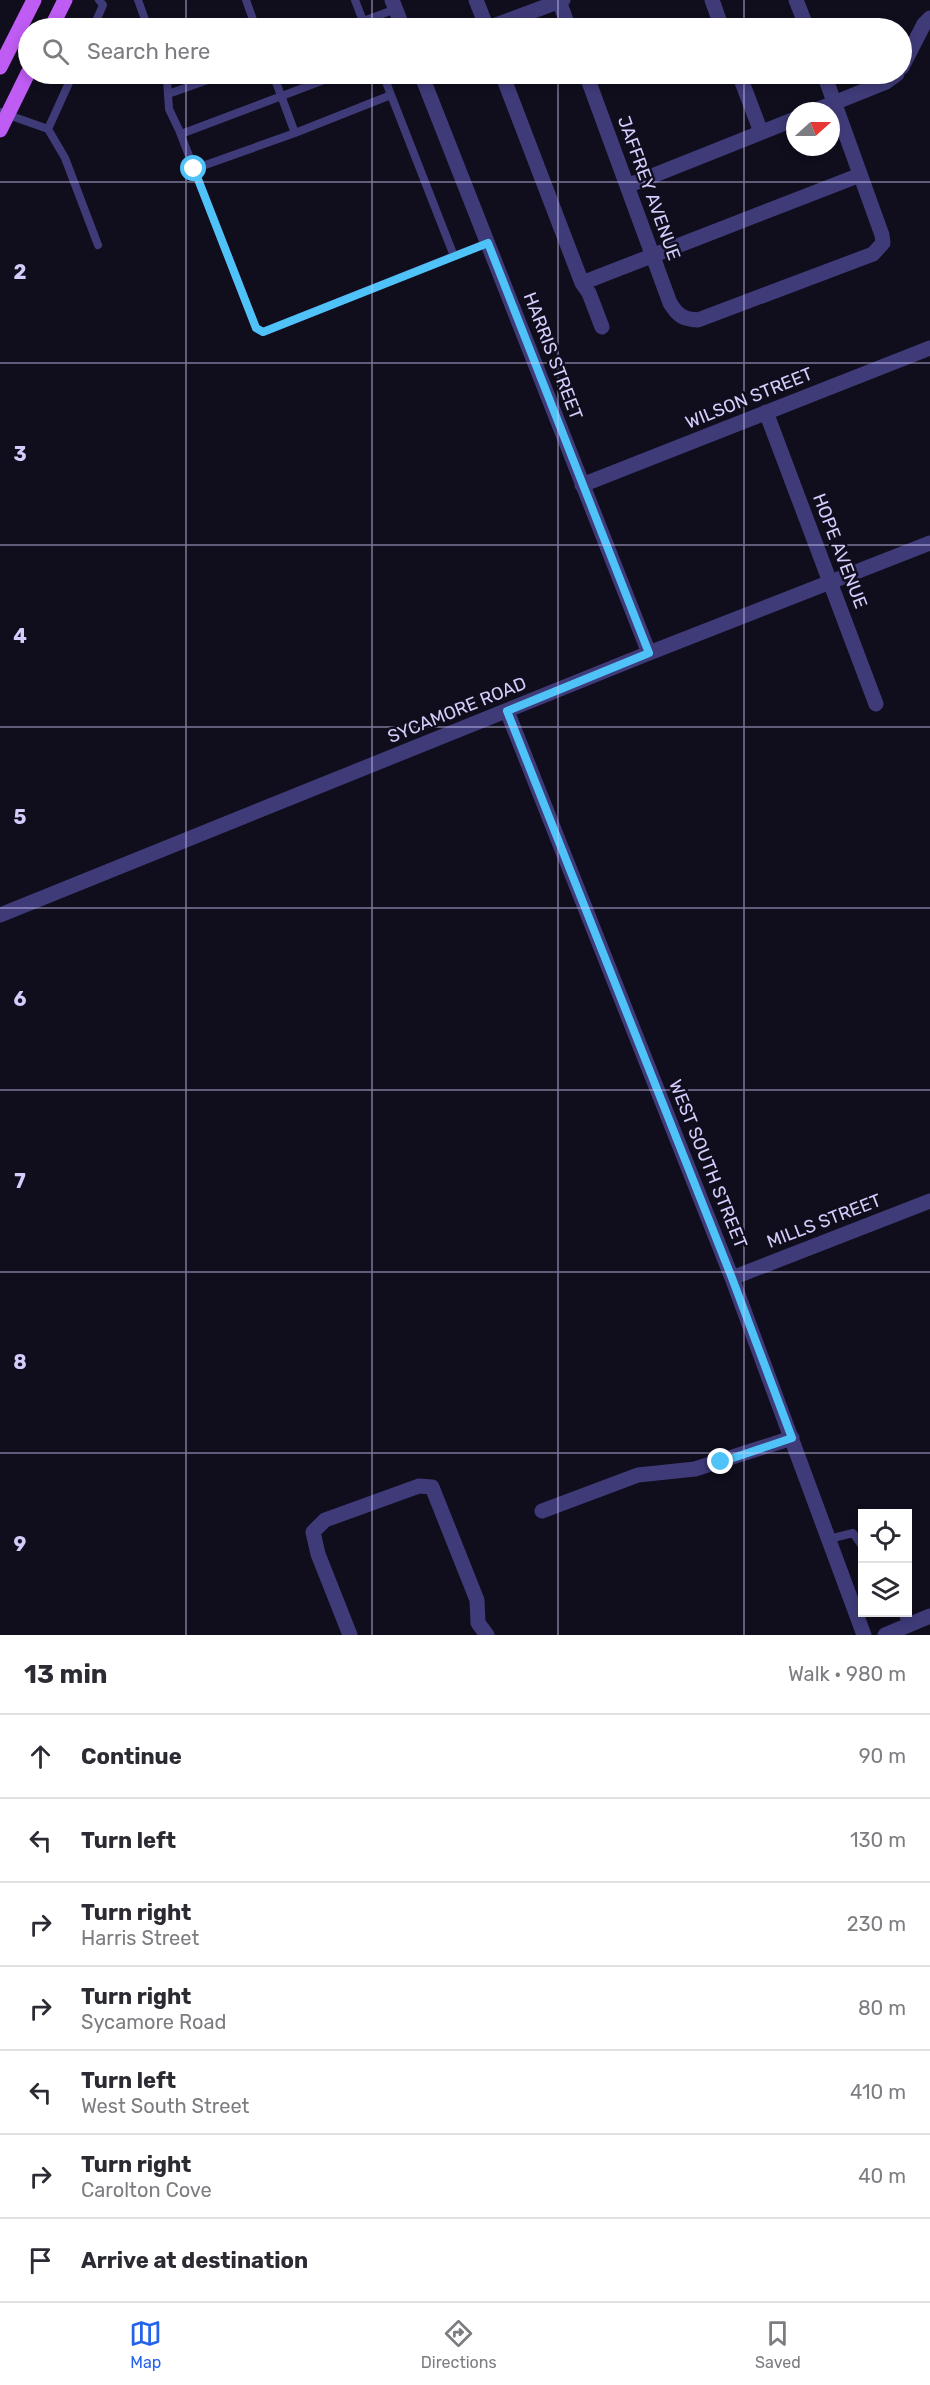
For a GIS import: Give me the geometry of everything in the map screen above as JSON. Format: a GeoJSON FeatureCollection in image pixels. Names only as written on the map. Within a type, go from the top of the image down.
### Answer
{"type":"FeatureCollection","features":[{"type":"Feature","properties":{"kind":"main road"},"geometry":{"type":"LineString","coordinates":[[25,18],[34,0]]}},
{"type":"Feature","properties":{"kind":"main road"},"geometry":{"type":"LineString","coordinates":[[56,18],[65,0]]}},
{"type":"Feature","properties":{"kind":"main road"},"geometry":{"type":"LineString","coordinates":[[0,67],[18,32]]}},
{"type":"Feature","properties":{"kind":"main road"},"geometry":{"type":"LineString","coordinates":[[0,130],[4,114],[22,84]]}},
{"type":"Feature","properties":{"kind":"street"},"geometry":{"type":"LineString","coordinates":[[476,0],[484,18]]}},
{"type":"Feature","properties":{"kind":"street"},"geometry":{"type":"LineString","coordinates":[[712,0],[718,18]]}},
{"type":"Feature","properties":{"kind":"street"},"geometry":{"type":"LineString","coordinates":[[796,0],[803,18]]}},
{"type":"Feature","properties":{"kind":"street"},"geometry":{"type":"LineString","coordinates":[[515,18],[561,1],[566,18]]}},
{"type":"Feature","properties":{"kind":"street"},"geometry":{"type":"LineString","coordinates":[[912,47],[924,24],[930,18]]}},
{"type":"Feature","properties":{"kind":"street","name":"HARRIS STREET"},"geometry":{"type":"LineString","coordinates":[[425,84],[649,653]]}},
{"type":"Feature","properties":{"kind":"street"},"geometry":{"type":"LineString","coordinates":[[506,84],[582,283],[589,293],[602,327]]}},
{"type":"Feature","properties":{"kind":"street","name":"JAFFREY AVENUE"},"geometry":{"type":"LineString","coordinates":[[590,84],[670,303],[678,315],[687,320],[698,320],[873,254],[883,243],[882,235],[860,175]]}},
{"type":"Feature","properties":{"kind":"street"},"geometry":{"type":"LineString","coordinates":[[743,84],[761,132]]}},
{"type":"Feature","properties":{"kind":"street"},"geometry":{"type":"LineString","coordinates":[[827,84],[834,102]]}},
{"type":"Feature","properties":{"kind":"street"},"geometry":{"type":"LineString","coordinates":[[836,102],[881,84]]}},
{"type":"Feature","properties":{"kind":"street"},"geometry":{"type":"LineString","coordinates":[[582,283],[860,175],[840,120]]}},
{"type":"Feature","properties":{"kind":"street"},"geometry":{"type":"LineString","coordinates":[[627,186],[786,122]]}},
{"type":"Feature","properties":{"kind":"street","name":"WILSON STREET"},"geometry":{"type":"LineString","coordinates":[[582,485],[930,348]]}},
{"type":"Feature","properties":{"kind":"street","name":"HOPE AVENUE"},"geometry":{"type":"LineString","coordinates":[[766,412],[832,582],[876,704]]}},
{"type":"Feature","properties":{"kind":"street","name":"SYCAMORE ROAD"},"geometry":{"type":"LineString","coordinates":[[0,915],[649,653],[930,543]]}},
{"type":"Feature","properties":{"kind":"street","name":"WEST SOUTH STREET"},"geometry":{"type":"LineString","coordinates":[[507,711],[732,1278],[864,1635]]}},
{"type":"Feature","properties":{"kind":"street","name":"MILLS STREET"},"geometry":{"type":"LineString","coordinates":[[732,1278],[930,1201]]}},
{"type":"Feature","properties":{"kind":"street"},"geometry":{"type":"LineString","coordinates":[[542,1511],[638,1475],[695,1469],[792,1438]]}},
{"type":"Feature","properties":{"kind":"street"},"geometry":{"type":"LineString","coordinates":[[350,1635],[318,1554],[313,1532],[325,1520],[419,1486],[432,1487],[477,1600],[478,1623],[487,1635]]}},
{"type":"Feature","properties":{"kind":"street"},"geometry":{"type":"LineString","coordinates":[[885,1635],[905,1619],[930,1616]]}},
{"type":"Feature","properties":{"kind":"lane"},"geometry":{"type":"LineString","coordinates":[[98,18],[104,5],[99,0]]}},
{"type":"Feature","properties":{"kind":"lane"},"geometry":{"type":"LineString","coordinates":[[138,0],[144,18]]}},
{"type":"Feature","properties":{"kind":"lane"},"geometry":{"type":"LineString","coordinates":[[246,0],[252,18]]}},
{"type":"Feature","properties":{"kind":"lane"},"geometry":{"type":"LineString","coordinates":[[355,0],[362,18]]}},
{"type":"Feature","properties":{"kind":"lane"},"geometry":{"type":"LineString","coordinates":[[375,18],[394,5]]}},
{"type":"Feature","properties":{"kind":"lane"},"geometry":{"type":"LineString","coordinates":[[48,129],[68,84]]}},
{"type":"Feature","properties":{"kind":"lane"},"geometry":{"type":"LineString","coordinates":[[166,84],[168,109],[181,134],[256,328],[263,332],[488,243]]}},
{"type":"Feature","properties":{"kind":"lane"},"geometry":{"type":"LineString","coordinates":[[168,94],[196,84]]}},
{"type":"Feature","properties":{"kind":"lane"},"geometry":{"type":"LineString","coordinates":[[277,84],[295,133]]}},
{"type":"Feature","properties":{"kind":"lane"},"geometry":{"type":"LineString","coordinates":[[181,134],[312,84]]}},
{"type":"Feature","properties":{"kind":"lane"},"geometry":{"type":"LineString","coordinates":[[387,84],[454,256]]}},
{"type":"Feature","properties":{"kind":"lane"},"geometry":{"type":"LineString","coordinates":[[194,169],[295,133],[391,95]]}},
{"type":"Feature","properties":{"kind":"lane"},"geometry":{"type":"LineString","coordinates":[[4,114],[48,129],[65,158],[98,245]]}},
{"type":"Feature","properties":{"kind":"lane"},"geometry":{"type":"LineString","coordinates":[[829,1539],[853,1533],[858,1540]]}},
{"type":"Feature","properties":{"kind":"route"},"geometry":{"type":"LineString","coordinates":[[194,169],[256,328],[263,332],[488,243],[649,653],[507,711],[732,1278],[792,1438],[721,1462]]}}]}
